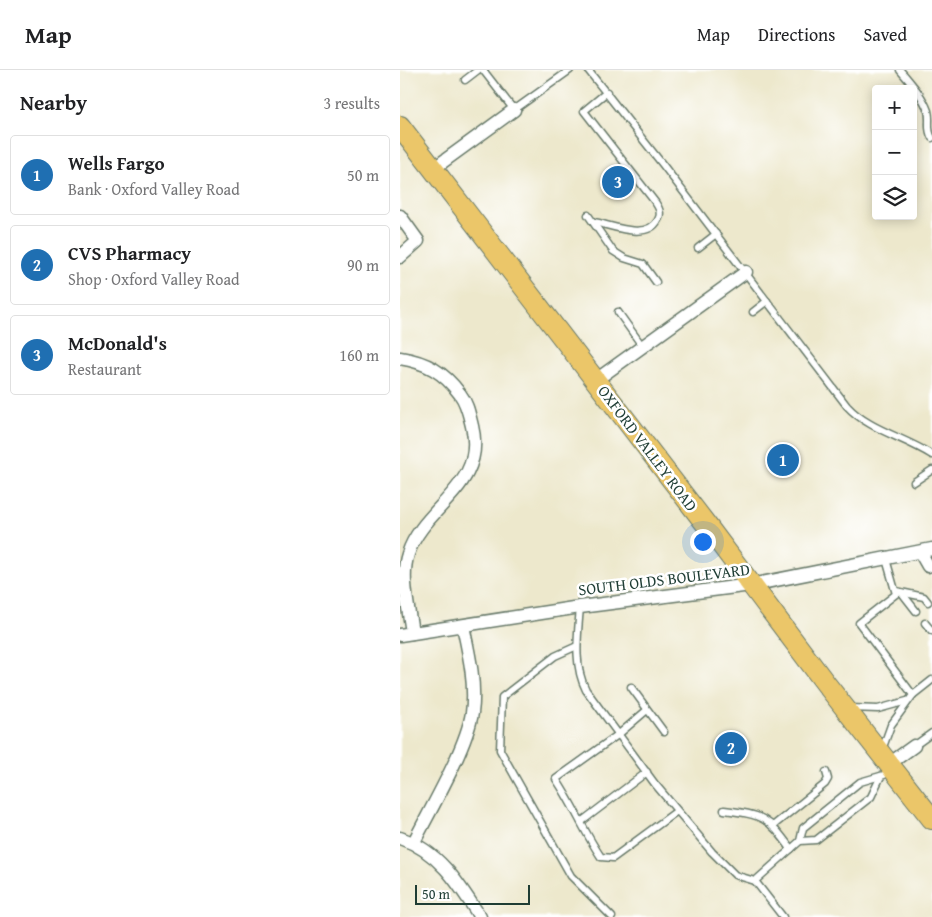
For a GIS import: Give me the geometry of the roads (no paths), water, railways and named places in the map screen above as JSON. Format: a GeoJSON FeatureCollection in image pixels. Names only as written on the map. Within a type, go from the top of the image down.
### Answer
{"type":"FeatureCollection","features":[{"type":"Feature","properties":{"kind":"main road","name":"OXFORD VALLEY ROAD"},"geometry":{"type":"LineString","coordinates":[[400,126],[596,380],[845,708],[886,766],[932,818]]}},
{"type":"Feature","properties":{"kind":"street"},"geometry":{"type":"LineString","coordinates":[[433,169],[514,110]]}},
{"type":"Feature","properties":{"kind":"street"},"geometry":{"type":"LineString","coordinates":[[400,216],[418,241],[400,256]]}},
{"type":"Feature","properties":{"kind":"street"},"geometry":{"type":"LineString","coordinates":[[596,380],[644,348],[746,272]]}},
{"type":"Feature","properties":{"kind":"street"},"geometry":{"type":"LineString","coordinates":[[400,358],[425,363],[437,370],[455,387],[468,409],[473,437],[471,462],[466,475],[459,487],[416,536],[408,553],[406,564],[409,612],[406,634]]}},
{"type":"Feature","properties":{"kind":"street"},"geometry":{"type":"LineString","coordinates":[[926,551],[930,568]]}},
{"type":"Feature","properties":{"kind":"street","name":"SOUTH OLDS BOULEVARD"},"geometry":{"type":"LineString","coordinates":[[406,634],[580,607],[751,585],[926,551]]}},
{"type":"Feature","properties":{"kind":"street"},"geometry":{"type":"LineString","coordinates":[[414,842],[456,757],[472,713],[471,667],[463,626]]}},
{"type":"Feature","properties":{"kind":"street"},"geometry":{"type":"LineString","coordinates":[[886,766],[914,746]]}},
{"type":"Feature","properties":{"kind":"street"},"geometry":{"type":"LineString","coordinates":[[400,838],[414,842],[434,856],[450,872],[480,917]]}},
{"type":"Feature","properties":{"kind":"lane"},"geometry":{"type":"LineString","coordinates":[[465,80],[478,70]]}},
{"type":"Feature","properties":{"kind":"lane"},"geometry":{"type":"LineString","coordinates":[[483,70],[514,110],[570,70]]}},
{"type":"Feature","properties":{"kind":"lane"},"geometry":{"type":"LineString","coordinates":[[588,70],[607,92],[856,416],[932,455]]}},
{"type":"Feature","properties":{"kind":"lane"},"geometry":{"type":"LineString","coordinates":[[900,70],[913,86],[928,111],[927,129],[932,138]]}},
{"type":"Feature","properties":{"kind":"lane"},"geometry":{"type":"LineString","coordinates":[[594,222],[625,229],[648,230],[656,223],[660,210],[584,111],[607,92]]}},
{"type":"Feature","properties":{"kind":"lane"},"geometry":{"type":"LineString","coordinates":[[588,215],[613,251],[624,258],[642,264],[656,282]]}},
{"type":"Feature","properties":{"kind":"lane"},"geometry":{"type":"LineString","coordinates":[[698,248],[716,234]]}},
{"type":"Feature","properties":{"kind":"lane"},"geometry":{"type":"LineString","coordinates":[[753,312],[767,301]]}},
{"type":"Feature","properties":{"kind":"lane"},"geometry":{"type":"LineString","coordinates":[[618,312],[644,348]]}},
{"type":"Feature","properties":{"kind":"lane"},"geometry":{"type":"LineString","coordinates":[[914,482],[932,470]]}},
{"type":"Feature","properties":{"kind":"lane"},"geometry":{"type":"LineString","coordinates":[[886,559],[899,592],[916,611]]}},
{"type":"Feature","properties":{"kind":"lane"},"geometry":{"type":"LineString","coordinates":[[913,696],[859,623],[899,592],[924,597],[928,602]]}},
{"type":"Feature","properties":{"kind":"lane"},"geometry":{"type":"LineString","coordinates":[[580,607],[577,646],[582,682],[618,734],[677,811],[728,870],[754,882],[783,917]]}},
{"type":"Feature","properties":{"kind":"lane"},"geometry":{"type":"LineString","coordinates":[[925,623],[932,632]]}},
{"type":"Feature","properties":{"kind":"lane"},"geometry":{"type":"LineString","coordinates":[[577,646],[555,656],[502,697],[500,750],[571,876],[612,917]]}},
{"type":"Feature","properties":{"kind":"lane"},"geometry":{"type":"LineString","coordinates":[[800,841],[816,840],[871,797],[886,766],[891,725],[907,701],[932,680]]}},
{"type":"Feature","properties":{"kind":"lane"},"geometry":{"type":"LineString","coordinates":[[631,687],[664,732]]}},
{"type":"Feature","properties":{"kind":"lane"},"geometry":{"type":"LineString","coordinates":[[845,708],[878,710],[907,701]]}},
{"type":"Feature","properties":{"kind":"lane"},"geometry":{"type":"LineString","coordinates":[[648,710],[556,779],[581,822],[589,840],[601,857],[613,858],[677,811]]}},
{"type":"Feature","properties":{"kind":"lane"},"geometry":{"type":"LineString","coordinates":[[914,746],[932,733]]}},
{"type":"Feature","properties":{"kind":"lane"},"geometry":{"type":"LineString","coordinates":[[754,882],[800,841],[803,828],[860,782],[886,766]]}},
{"type":"Feature","properties":{"kind":"lane"},"geometry":{"type":"LineString","coordinates":[[581,822],[647,772]]}},
{"type":"Feature","properties":{"kind":"lane"},"geometry":{"type":"LineString","coordinates":[[774,825],[824,784],[828,779],[826,772]]}},
{"type":"Feature","properties":{"kind":"lane"},"geometry":{"type":"LineString","coordinates":[[724,810],[757,814],[774,825],[791,849]]}},
{"type":"Feature","properties":{"kind":"place","name":"McDonald's"},"geometry":{"type":"Point","coordinates":[618,182]}},
{"type":"Feature","properties":{"kind":"place","name":"Wells Fargo"},"geometry":{"type":"Point","coordinates":[783,460]}},
{"type":"Feature","properties":{"kind":"place","name":"CVS Pharmacy"},"geometry":{"type":"Point","coordinates":[731,748]}}]}
